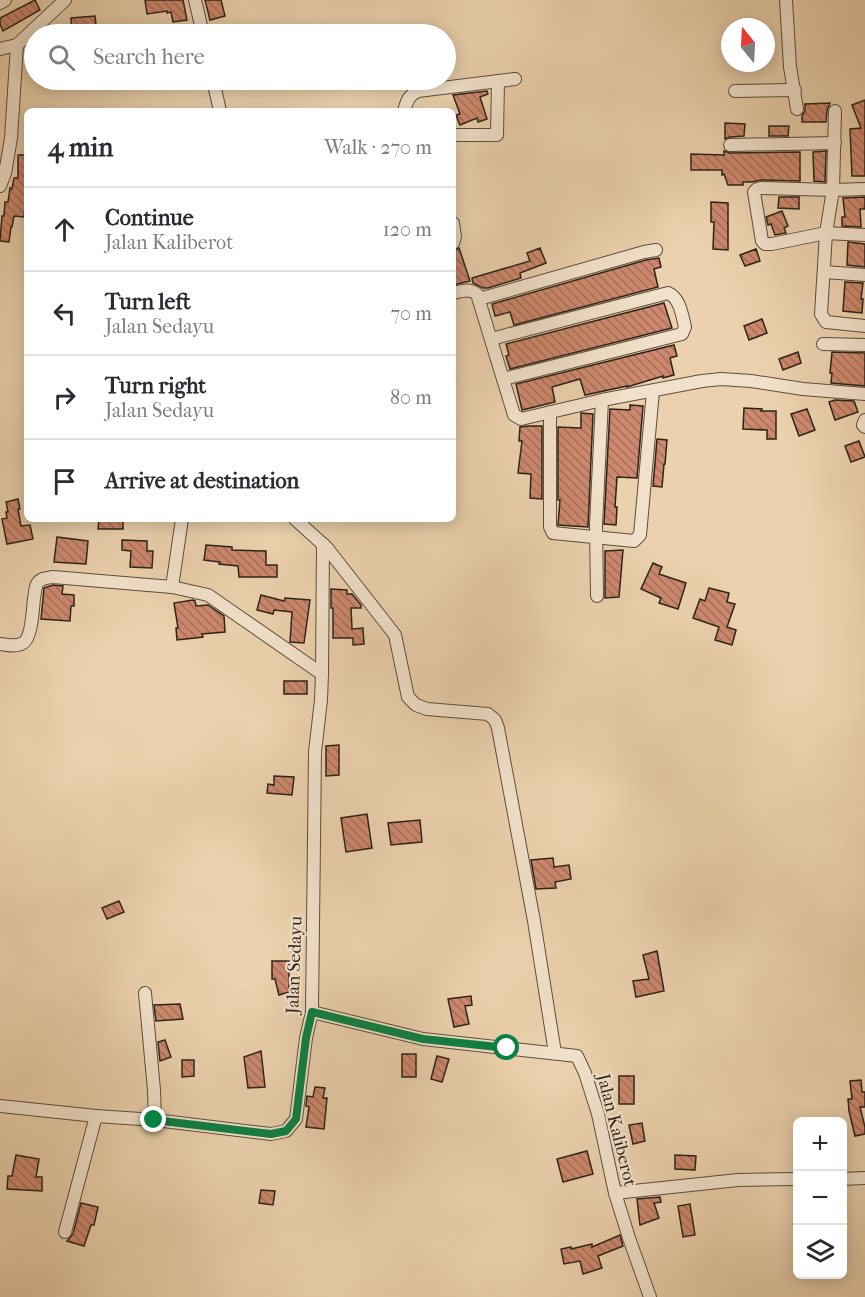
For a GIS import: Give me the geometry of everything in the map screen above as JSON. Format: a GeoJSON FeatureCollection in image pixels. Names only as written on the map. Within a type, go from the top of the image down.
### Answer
{"type":"FeatureCollection","features":[{"type":"Feature","properties":{"kind":"street"},"geometry":{"type":"LineString","coordinates":[[0,3],[5,0]]}},
{"type":"Feature","properties":{"kind":"street"},"geometry":{"type":"LineString","coordinates":[[39,24],[65,0]]}},
{"type":"Feature","properties":{"kind":"street"},"geometry":{"type":"LineString","coordinates":[[195,0],[201,24]]}},
{"type":"Feature","properties":{"kind":"street"},"geometry":{"type":"LineString","coordinates":[[786,0],[790,67],[797,109]]}},
{"type":"Feature","properties":{"kind":"street"},"geometry":{"type":"LineString","coordinates":[[0,49],[17,45],[24,38]]}},
{"type":"Feature","properties":{"kind":"street"},"geometry":{"type":"LineString","coordinates":[[0,186],[11,138],[17,45]]}},
{"type":"Feature","properties":{"kind":"street"},"geometry":{"type":"LineString","coordinates":[[456,86],[515,78]]}},
{"type":"Feature","properties":{"kind":"street"},"geometry":{"type":"LineString","coordinates":[[456,135],[497,135],[498,81]]}},
{"type":"Feature","properties":{"kind":"street"},"geometry":{"type":"LineString","coordinates":[[215,90],[219,108]]}},
{"type":"Feature","properties":{"kind":"street"},"geometry":{"type":"LineString","coordinates":[[405,108],[411,94],[426,90]]}},
{"type":"Feature","properties":{"kind":"street"},"geometry":{"type":"LineString","coordinates":[[735,91],[795,90]]}},
{"type":"Feature","properties":{"kind":"street"},"geometry":{"type":"LineString","coordinates":[[835,111],[834,190],[826,233],[821,314],[826,322],[865,326]]}},
{"type":"Feature","properties":{"kind":"street"},"geometry":{"type":"LineString","coordinates":[[730,145],[835,143]]}},
{"type":"Feature","properties":{"kind":"street"},"geometry":{"type":"LineString","coordinates":[[865,189],[760,188],[754,192],[762,241],[765,244],[826,233],[865,235]]}},
{"type":"Feature","properties":{"kind":"street"},"geometry":{"type":"LineString","coordinates":[[478,299],[656,250]]}},
{"type":"Feature","properties":{"kind":"street"},"geometry":{"type":"LineString","coordinates":[[825,272],[865,275]]}},
{"type":"Feature","properties":{"kind":"street"},"geometry":{"type":"LineString","coordinates":[[456,291],[468,289],[477,294],[514,415],[517,418],[721,379],[865,394]]}},
{"type":"Feature","properties":{"kind":"street"},"geometry":{"type":"LineString","coordinates":[[491,339],[668,293],[676,297],[683,320],[685,327],[682,334],[503,380]]}},
{"type":"Feature","properties":{"kind":"street"},"geometry":{"type":"LineString","coordinates":[[824,344],[865,345]]}},
{"type":"Feature","properties":{"kind":"street"},"geometry":{"type":"LineString","coordinates":[[550,412],[550,527],[553,533],[634,541],[640,535],[653,391]]}},
{"type":"Feature","properties":{"kind":"street"},"geometry":{"type":"LineString","coordinates":[[597,596],[602,400]]}},
{"type":"Feature","properties":{"kind":"street"},"geometry":{"type":"LineString","coordinates":[[865,420],[863,425],[865,427]]}},
{"type":"Feature","properties":{"kind":"street"},"geometry":{"type":"LineString","coordinates":[[172,587],[182,522]]}},
{"type":"Feature","properties":{"kind":"street"},"geometry":{"type":"LineString","coordinates":[[298,522],[323,544],[395,635],[408,697],[416,705],[427,709],[488,714],[495,720],[534,921],[555,1053]]}},
{"type":"Feature","properties":{"kind":"street","name":"Jalan Sedayu"},"geometry":{"type":"LineString","coordinates":[[0,1106],[154,1120],[271,1134],[286,1131],[296,1119],[306,1038],[312,1012],[315,752],[322,674],[323,544]]}},
{"type":"Feature","properties":{"kind":"street"},"geometry":{"type":"LineString","coordinates":[[0,644],[13,645],[26,640],[36,585],[41,579],[53,577],[172,587],[208,596],[322,674]]}},
{"type":"Feature","properties":{"kind":"street"},"geometry":{"type":"LineString","coordinates":[[145,993],[154,1090],[154,1120]]}},
{"type":"Feature","properties":{"kind":"street","name":"Jalan Kaliberot"},"geometry":{"type":"LineString","coordinates":[[312,1012],[423,1039],[578,1056],[598,1114],[615,1192],[628,1238],[650,1297]]}},
{"type":"Feature","properties":{"kind":"street"},"geometry":{"type":"LineString","coordinates":[[0,1106],[0,1113]]}},
{"type":"Feature","properties":{"kind":"street"},"geometry":{"type":"LineString","coordinates":[[65,1233],[96,1116]]}},
{"type":"Feature","properties":{"kind":"street"},"geometry":{"type":"LineString","coordinates":[[847,1179],[865,1178]]}},
{"type":"Feature","properties":{"kind":"street"},"geometry":{"type":"LineString","coordinates":[[615,1192],[738,1180],[793,1179]]}},
{"type":"Feature","properties":{"kind":"building"},"geometry":{"type":"Polygon","coordinates":[[[35,0],[40,10],[3,31],[0,18],[35,0]]]}},
{"type":"Feature","properties":{"kind":"building"},"geometry":{"type":"Polygon","coordinates":[[[145,0],[183,0],[187,20],[173,22],[171,12],[167,13],[167,11],[147,14],[145,0]]]}},
{"type":"Feature","properties":{"kind":"building"},"geometry":{"type":"Polygon","coordinates":[[[205,0],[221,0],[225,16],[210,20],[205,0]]]}},
{"type":"Feature","properties":{"kind":"building"},"geometry":{"type":"Polygon","coordinates":[[[95,16],[96,24],[71,24],[71,18],[95,16]]]}},
{"type":"Feature","properties":{"kind":"building"},"geometry":{"type":"Polygon","coordinates":[[[487,91],[488,94],[480,97],[487,119],[478,122],[477,118],[460,125],[456,115],[460,114],[453,95],[487,91]]]}},
{"type":"Feature","properties":{"kind":"building"},"geometry":{"type":"Polygon","coordinates":[[[865,100],[865,176],[852,176],[850,129],[861,128],[852,105],[865,100]]]}},
{"type":"Feature","properties":{"kind":"building"},"geometry":{"type":"Polygon","coordinates":[[[830,103],[826,122],[802,122],[805,104],[830,103]]]}},
{"type":"Feature","properties":{"kind":"building"},"geometry":{"type":"Polygon","coordinates":[[[725,123],[745,124],[744,136],[725,139],[725,123]]]}},
{"type":"Feature","properties":{"kind":"building"},"geometry":{"type":"Polygon","coordinates":[[[769,126],[789,126],[788,136],[769,136],[769,126]]]}},
{"type":"Feature","properties":{"kind":"building"},"geometry":{"type":"Polygon","coordinates":[[[724,151],[730,153],[800,152],[800,181],[761,180],[743,182],[743,185],[728,185],[724,174],[722,175],[722,170],[691,170],[691,154],[724,155],[724,151]]]}},
{"type":"Feature","properties":{"kind":"building"},"geometry":{"type":"Polygon","coordinates":[[[826,151],[825,182],[814,181],[813,152],[826,151]]]}},
{"type":"Feature","properties":{"kind":"building"},"geometry":{"type":"Polygon","coordinates":[[[18,155],[24,155],[24,217],[14,216],[9,242],[0,241],[5,202],[8,202],[14,178],[18,178],[18,155]]]}},
{"type":"Feature","properties":{"kind":"building"},"geometry":{"type":"Polygon","coordinates":[[[779,197],[799,197],[799,209],[778,208],[779,197]]]}},
{"type":"Feature","properties":{"kind":"building"},"geometry":{"type":"Polygon","coordinates":[[[865,197],[865,209],[860,209],[861,227],[842,226],[842,217],[845,217],[843,198],[865,197]]]}},
{"type":"Feature","properties":{"kind":"building"},"geometry":{"type":"Polygon","coordinates":[[[711,202],[728,203],[728,250],[713,249],[714,222],[711,222],[711,202]]]}},
{"type":"Feature","properties":{"kind":"building"},"geometry":{"type":"Polygon","coordinates":[[[782,211],[788,226],[784,228],[786,233],[775,235],[766,217],[782,211]]]}},
{"type":"Feature","properties":{"kind":"building"},"geometry":{"type":"Polygon","coordinates":[[[848,242],[865,244],[865,267],[847,265],[848,242]]]}},
{"type":"Feature","properties":{"kind":"building"},"geometry":{"type":"Polygon","coordinates":[[[459,248],[470,281],[456,284],[456,250],[459,248]]]}},
{"type":"Feature","properties":{"kind":"building"},"geometry":{"type":"Polygon","coordinates":[[[540,248],[546,263],[520,273],[521,278],[488,288],[473,283],[472,278],[530,261],[527,253],[540,248]]]}},
{"type":"Feature","properties":{"kind":"building"},"geometry":{"type":"Polygon","coordinates":[[[756,249],[760,261],[745,266],[740,255],[756,249]]]}},
{"type":"Feature","properties":{"kind":"building"},"geometry":{"type":"Polygon","coordinates":[[[659,258],[661,267],[654,269],[658,287],[514,325],[510,312],[495,316],[492,304],[659,258]]]}},
{"type":"Feature","properties":{"kind":"building"},"geometry":{"type":"Polygon","coordinates":[[[845,282],[863,283],[862,313],[843,311],[845,282]]]}},
{"type":"Feature","properties":{"kind":"building"},"geometry":{"type":"Polygon","coordinates":[[[664,303],[672,328],[510,369],[506,356],[509,355],[506,344],[664,303]]]}},
{"type":"Feature","properties":{"kind":"building"},"geometry":{"type":"Polygon","coordinates":[[[762,319],[767,333],[749,340],[744,326],[762,319]]]}},
{"type":"Feature","properties":{"kind":"building"},"geometry":{"type":"Polygon","coordinates":[[[674,345],[677,356],[670,358],[674,375],[585,395],[580,379],[552,387],[555,402],[522,410],[516,384],[674,345]]]}},
{"type":"Feature","properties":{"kind":"building"},"geometry":{"type":"Polygon","coordinates":[[[798,352],[801,363],[783,370],[779,359],[798,352]]]}},
{"type":"Feature","properties":{"kind":"building"},"geometry":{"type":"Polygon","coordinates":[[[832,352],[865,353],[865,386],[831,383],[832,352]]]}},
{"type":"Feature","properties":{"kind":"building"},"geometry":{"type":"Polygon","coordinates":[[[854,401],[858,412],[835,420],[829,402],[854,401]]]}},
{"type":"Feature","properties":{"kind":"building"},"geometry":{"type":"Polygon","coordinates":[[[630,405],[643,406],[637,478],[617,477],[616,525],[604,524],[610,409],[630,410],[630,405]]]}},
{"type":"Feature","properties":{"kind":"building"},"geometry":{"type":"Polygon","coordinates":[[[744,408],[776,411],[776,439],[767,439],[767,430],[743,429],[744,408]]]}},
{"type":"Feature","properties":{"kind":"building"},"geometry":{"type":"Polygon","coordinates":[[[807,409],[815,430],[799,436],[791,414],[807,409]]]}},
{"type":"Feature","properties":{"kind":"building"},"geometry":{"type":"Polygon","coordinates":[[[581,413],[593,414],[588,527],[558,525],[560,500],[558,500],[558,427],[581,428],[581,413]]]}},
{"type":"Feature","properties":{"kind":"building"},"geometry":{"type":"Polygon","coordinates":[[[542,426],[542,499],[530,498],[531,474],[518,473],[522,441],[519,441],[520,427],[542,426]]]}},
{"type":"Feature","properties":{"kind":"building"},"geometry":{"type":"Polygon","coordinates":[[[657,439],[667,440],[662,487],[653,486],[657,439]]]}},
{"type":"Feature","properties":{"kind":"building"},"geometry":{"type":"Polygon","coordinates":[[[859,441],[865,457],[851,462],[845,446],[859,441]]]}},
{"type":"Feature","properties":{"kind":"building"},"geometry":{"type":"Polygon","coordinates":[[[18,499],[21,526],[30,525],[33,539],[7,544],[2,519],[7,518],[6,502],[18,499]]]}},
{"type":"Feature","properties":{"kind":"building"},"geometry":{"type":"Polygon","coordinates":[[[99,522],[123,522],[123,529],[98,529],[99,522]]]}},
{"type":"Feature","properties":{"kind":"building"},"geometry":{"type":"Polygon","coordinates":[[[57,537],[88,541],[86,564],[54,562],[57,537]]]}},
{"type":"Feature","properties":{"kind":"building"},"geometry":{"type":"Polygon","coordinates":[[[122,540],[147,541],[147,551],[153,551],[152,568],[130,567],[131,551],[122,550],[122,540]]]}},
{"type":"Feature","properties":{"kind":"building"},"geometry":{"type":"Polygon","coordinates":[[[206,545],[232,547],[232,550],[266,551],[266,565],[277,565],[277,577],[239,577],[238,566],[204,560],[206,545]]]}},
{"type":"Feature","properties":{"kind":"building"},"geometry":{"type":"Polygon","coordinates":[[[623,550],[619,597],[605,598],[605,551],[623,550]]]}},
{"type":"Feature","properties":{"kind":"building"},"geometry":{"type":"Polygon","coordinates":[[[653,563],[662,567],[659,574],[686,583],[678,609],[659,603],[661,598],[641,589],[653,563]]]}},
{"type":"Feature","properties":{"kind":"building"},"geometry":{"type":"Polygon","coordinates":[[[53,585],[63,586],[62,594],[74,595],[70,621],[41,619],[44,588],[53,585]]]}},
{"type":"Feature","properties":{"kind":"building"},"geometry":{"type":"Polygon","coordinates":[[[709,588],[729,593],[727,602],[735,604],[727,627],[736,630],[732,645],[715,640],[719,627],[693,618],[700,599],[705,601],[709,588]]]}},
{"type":"Feature","properties":{"kind":"building"},"geometry":{"type":"Polygon","coordinates":[[[331,589],[347,590],[347,594],[352,594],[361,605],[361,608],[351,608],[352,629],[363,628],[364,644],[353,645],[353,638],[333,638],[331,589]]]}},
{"type":"Feature","properties":{"kind":"building"},"geometry":{"type":"Polygon","coordinates":[[[261,595],[284,601],[285,598],[310,600],[304,643],[290,642],[292,612],[274,610],[273,614],[257,610],[261,595]]]}},
{"type":"Feature","properties":{"kind":"building"},"geometry":{"type":"Polygon","coordinates":[[[193,600],[196,606],[208,605],[224,616],[225,632],[202,634],[203,637],[177,640],[176,628],[178,628],[174,603],[193,600]]]}},
{"type":"Feature","properties":{"kind":"building"},"geometry":{"type":"Polygon","coordinates":[[[284,681],[307,681],[307,694],[284,694],[284,681]]]}},
{"type":"Feature","properties":{"kind":"building"},"geometry":{"type":"Polygon","coordinates":[[[339,745],[339,775],[326,776],[326,746],[339,745]]]}},
{"type":"Feature","properties":{"kind":"building"},"geometry":{"type":"Polygon","coordinates":[[[274,776],[294,777],[292,795],[267,793],[268,784],[274,785],[274,776]]]}},
{"type":"Feature","properties":{"kind":"building"},"geometry":{"type":"Polygon","coordinates":[[[367,814],[372,848],[346,852],[341,818],[367,814]]]}},
{"type":"Feature","properties":{"kind":"building"},"geometry":{"type":"Polygon","coordinates":[[[420,820],[422,842],[391,845],[388,823],[420,820]]]}},
{"type":"Feature","properties":{"kind":"building"},"geometry":{"type":"Polygon","coordinates":[[[553,858],[554,867],[569,865],[571,879],[555,882],[556,888],[536,889],[531,860],[553,858]]]}},
{"type":"Feature","properties":{"kind":"building"},"geometry":{"type":"Polygon","coordinates":[[[119,901],[124,912],[107,919],[102,908],[119,901]]]}},
{"type":"Feature","properties":{"kind":"building"},"geometry":{"type":"Polygon","coordinates":[[[657,951],[664,991],[636,997],[633,981],[649,979],[643,955],[657,951]]]}},
{"type":"Feature","properties":{"kind":"building"},"geometry":{"type":"Polygon","coordinates":[[[272,961],[289,961],[289,992],[279,995],[275,979],[272,979],[272,961]]]}},
{"type":"Feature","properties":{"kind":"building"},"geometry":{"type":"Polygon","coordinates":[[[471,996],[472,1005],[465,1006],[469,1024],[454,1027],[448,999],[471,996]]]}},
{"type":"Feature","properties":{"kind":"building"},"geometry":{"type":"Polygon","coordinates":[[[180,1004],[183,1019],[156,1021],[154,1005],[180,1004]]]}},
{"type":"Feature","properties":{"kind":"building"},"geometry":{"type":"Polygon","coordinates":[[[165,1040],[171,1057],[160,1061],[158,1042],[165,1040]]]}},
{"type":"Feature","properties":{"kind":"building"},"geometry":{"type":"Polygon","coordinates":[[[261,1051],[265,1087],[248,1088],[244,1057],[261,1051]]]}},
{"type":"Feature","properties":{"kind":"building"},"geometry":{"type":"Polygon","coordinates":[[[402,1054],[416,1054],[416,1077],[402,1077],[402,1054]]]}},
{"type":"Feature","properties":{"kind":"building"},"geometry":{"type":"Polygon","coordinates":[[[437,1056],[449,1059],[442,1082],[431,1079],[437,1056]]]}},
{"type":"Feature","properties":{"kind":"building"},"geometry":{"type":"Polygon","coordinates":[[[182,1060],[194,1060],[194,1076],[182,1077],[182,1060]]]}},
{"type":"Feature","properties":{"kind":"building"},"geometry":{"type":"Polygon","coordinates":[[[619,1076],[634,1076],[634,1104],[619,1104],[619,1076]]]}},
{"type":"Feature","properties":{"kind":"building"},"geometry":{"type":"Polygon","coordinates":[[[861,1080],[862,1092],[865,1092],[865,1107],[860,1107],[865,1134],[855,1136],[848,1099],[852,1099],[850,1081],[861,1080]]]}},
{"type":"Feature","properties":{"kind":"building"},"geometry":{"type":"Polygon","coordinates":[[[315,1087],[325,1088],[323,1098],[327,1098],[324,1129],[306,1127],[309,1107],[306,1106],[307,1096],[313,1097],[315,1087]]]}},
{"type":"Feature","properties":{"kind":"building"},"geometry":{"type":"Polygon","coordinates":[[[642,1123],[645,1141],[633,1144],[629,1125],[642,1123]]]}},
{"type":"Feature","properties":{"kind":"building"},"geometry":{"type":"Polygon","coordinates":[[[587,1151],[593,1174],[563,1182],[557,1159],[587,1151]]]}},
{"type":"Feature","properties":{"kind":"building"},"geometry":{"type":"Polygon","coordinates":[[[16,1155],[39,1159],[36,1177],[42,1177],[42,1191],[7,1189],[8,1176],[12,1176],[16,1155]]]}},
{"type":"Feature","properties":{"kind":"building"},"geometry":{"type":"Polygon","coordinates":[[[675,1155],[696,1156],[695,1170],[675,1169],[675,1155]]]}},
{"type":"Feature","properties":{"kind":"building"},"geometry":{"type":"Polygon","coordinates":[[[261,1190],[275,1191],[273,1205],[259,1203],[261,1190]]]}},
{"type":"Feature","properties":{"kind":"building"},"geometry":{"type":"Polygon","coordinates":[[[660,1197],[661,1202],[654,1203],[659,1218],[640,1225],[637,1199],[660,1197]]]}},
{"type":"Feature","properties":{"kind":"building"},"geometry":{"type":"Polygon","coordinates":[[[81,1203],[98,1207],[94,1225],[91,1225],[84,1246],[67,1241],[73,1234],[81,1203]]]}},
{"type":"Feature","properties":{"kind":"building"},"geometry":{"type":"Polygon","coordinates":[[[690,1204],[695,1235],[683,1237],[678,1206],[690,1204]]]}},
{"type":"Feature","properties":{"kind":"building"},"geometry":{"type":"Polygon","coordinates":[[[620,1235],[623,1246],[598,1256],[602,1268],[583,1274],[580,1261],[564,1264],[561,1249],[592,1244],[592,1247],[620,1235]]]}},
{"type":"Feature","properties":{"kind":"route"},"geometry":{"type":"LineString","coordinates":[[154,1120],[271,1134],[286,1131],[296,1119],[306,1038],[312,1012],[423,1039],[507,1048]]}}]}
